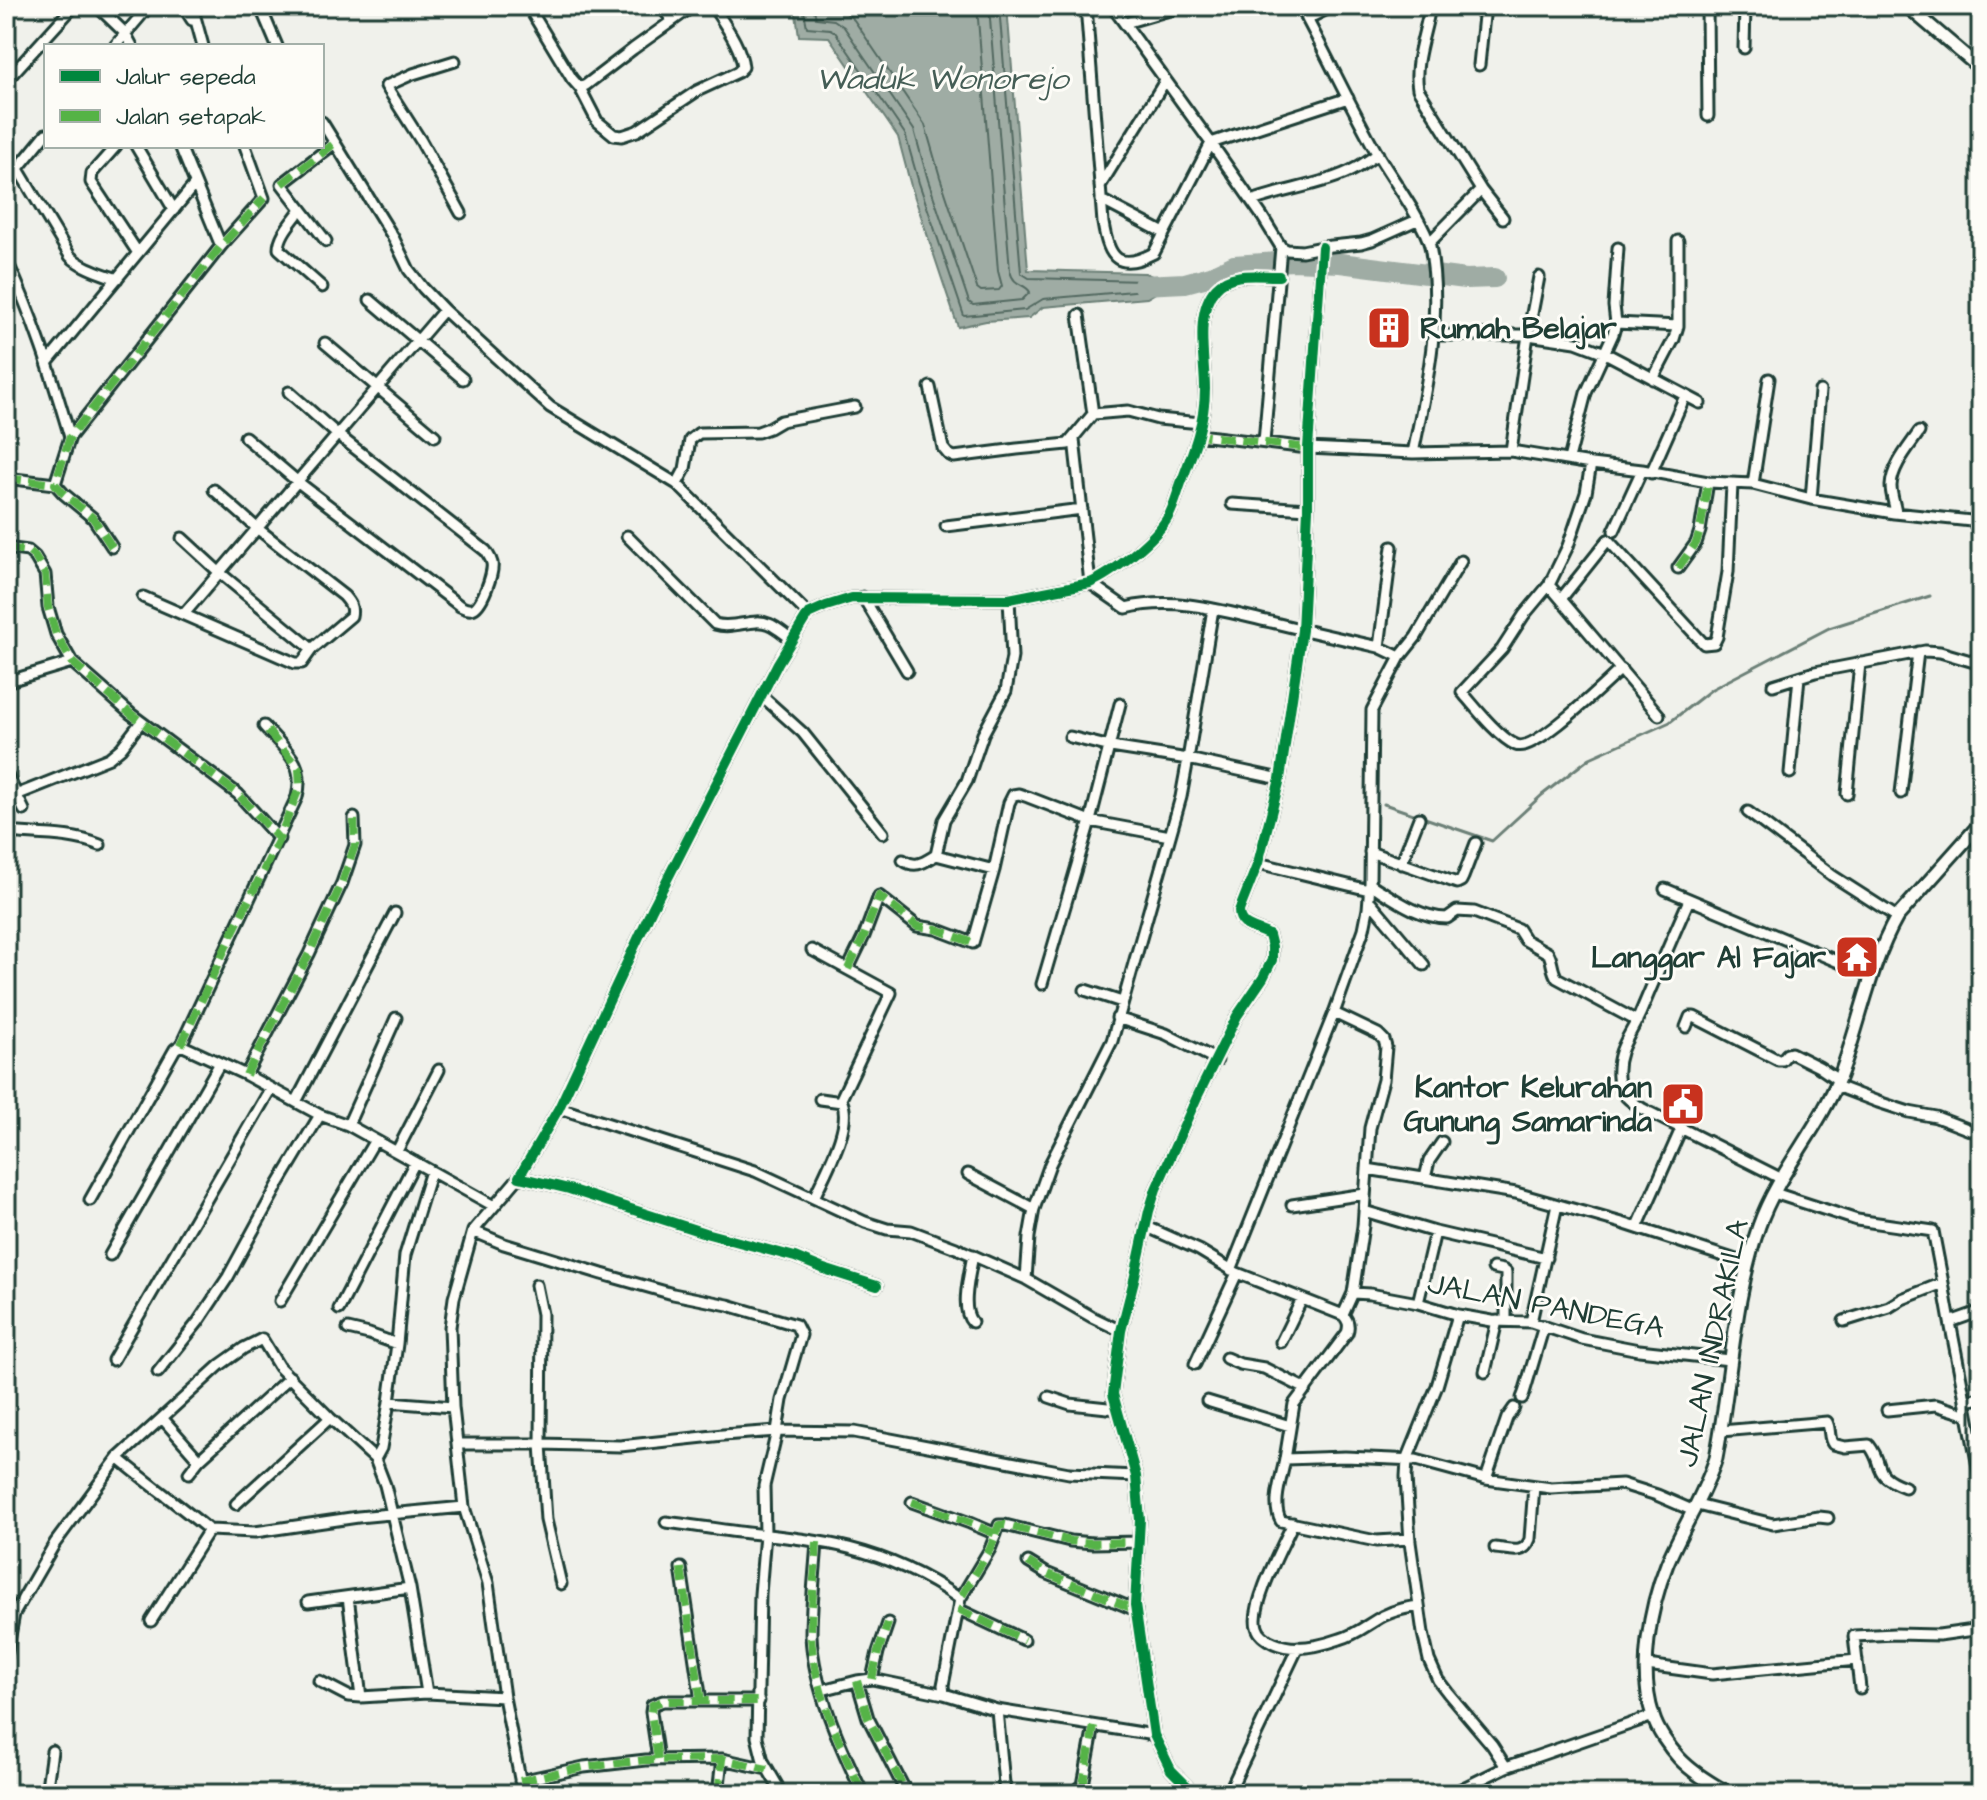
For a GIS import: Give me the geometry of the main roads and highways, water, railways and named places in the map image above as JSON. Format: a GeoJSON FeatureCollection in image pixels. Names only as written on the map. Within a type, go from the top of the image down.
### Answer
{"type":"FeatureCollection","features":[{"type":"Feature","properties":{"kind":"water","name":"Waduk Wonorejo"},"geometry":{"type":"Polygon","coordinates":[[[795,6],[1007,6],[1028,270],[1145,273],[1171,284],[1147,298],[1043,307],[1029,318],[986,321],[958,327],[898,137],[829,37],[799,36],[795,6]]]}},
{"type":"Feature","properties":{"kind":"waterway"},"geometry":{"type":"LineString","coordinates":[[1143,285],[1185,283],[1234,265],[1292,261],[1340,263],[1466,279],[1495,278]]}},
{"type":"Feature","properties":{"kind":"waterway"},"geometry":{"type":"LineString","coordinates":[[1384,804],[1492,841],[1542,795],[1590,758],[1670,722],[1712,689],[1829,628],[1930,596]]}},
{"type":"Feature","properties":{"kind":"place","name":"Rumah Belajar"},"geometry":{"type":"Point","coordinates":[1389,328]}},
{"type":"Feature","properties":{"kind":"place","name":"Langgar Al Fajar"},"geometry":{"type":"Point","coordinates":[1857,957]}},
{"type":"Feature","properties":{"kind":"place","name":"Kantor Kelurahan Gunung Samarinda"},"geometry":{"type":"Point","coordinates":[1683,1104]}}]}
